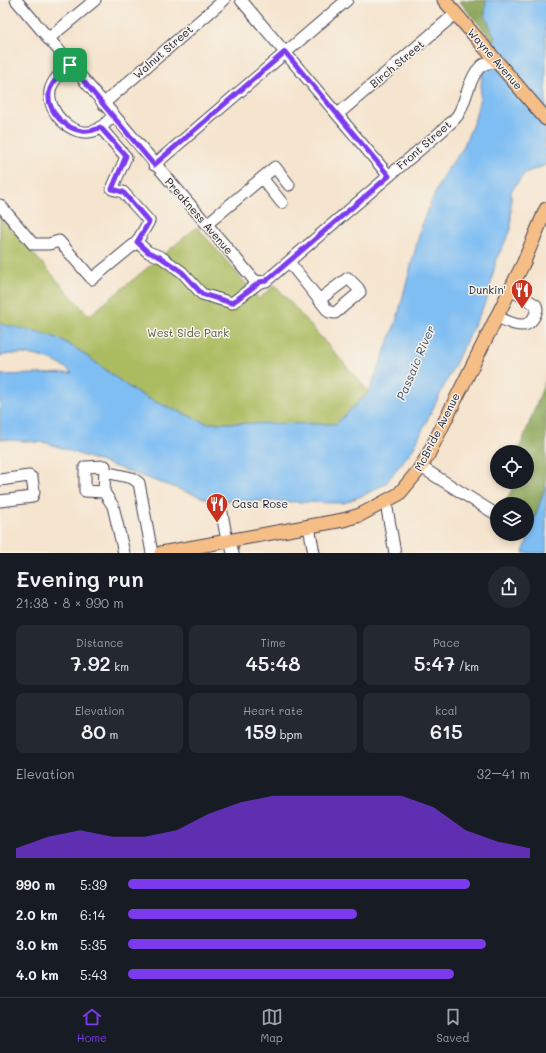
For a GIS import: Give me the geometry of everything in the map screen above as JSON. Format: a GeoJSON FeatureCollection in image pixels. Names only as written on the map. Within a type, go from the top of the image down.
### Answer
{"type":"FeatureCollection","features":[{"type":"Feature","properties":{"kind":"main road","name":"Wayne Avenue"},"geometry":{"type":"LineString","coordinates":[[444,0],[546,119]]}},
{"type":"Feature","properties":{"kind":"main road","name":"McBride Avenue"},"geometry":{"type":"LineString","coordinates":[[161,553],[230,545],[355,517],[386,503],[399,494],[421,467],[522,264],[546,209]]}},
{"type":"Feature","properties":{"kind":"street","name":"Preakness Avenue"},"geometry":{"type":"LineString","coordinates":[[16,0],[154,165],[207,224],[254,280],[260,282]]}},
{"type":"Feature","properties":{"kind":"street"},"geometry":{"type":"LineString","coordinates":[[48,39],[95,0]]}},
{"type":"Feature","properties":{"kind":"street","name":"Walnut Street"},"geometry":{"type":"LineString","coordinates":[[103,104],[224,0]]}},
{"type":"Feature","properties":{"kind":"street"},"geometry":{"type":"LineString","coordinates":[[241,0],[389,176]]}},
{"type":"Feature","properties":{"kind":"street"},"geometry":{"type":"LineString","coordinates":[[154,165],[285,52],[334,4],[346,0]]}},
{"type":"Feature","properties":{"kind":"street","name":"Birch Street"},"geometry":{"type":"LineString","coordinates":[[338,114],[455,14]]}},
{"type":"Feature","properties":{"kind":"street","name":"Front Street"},"geometry":{"type":"LineString","coordinates":[[137,242],[148,252],[160,257],[182,272],[202,294],[232,303],[260,282],[266,281],[290,262],[458,115],[475,73],[482,64],[488,62],[498,63]]}},
{"type":"Feature","properties":{"kind":"street"},"geometry":{"type":"LineString","coordinates":[[70,65],[54,82],[50,90],[49,100],[54,110],[71,128],[81,132],[94,131],[113,116]]}},
{"type":"Feature","properties":{"kind":"street"},"geometry":{"type":"LineString","coordinates":[[0,205],[33,244],[49,244],[59,241],[92,279],[137,242],[149,222],[123,192],[112,189],[126,156],[100,127]]}},
{"type":"Feature","properties":{"kind":"street"},"geometry":{"type":"LineString","coordinates":[[207,224],[275,167],[289,185]]}},
{"type":"Feature","properties":{"kind":"street"},"geometry":{"type":"LineString","coordinates":[[262,178],[282,203]]}},
{"type":"Feature","properties":{"kind":"street"},"geometry":{"type":"LineString","coordinates":[[290,262],[319,300]]}},
{"type":"Feature","properties":{"kind":"street"},"geometry":{"type":"LineString","coordinates":[[496,316],[512,323],[526,324],[531,321],[537,309],[536,305],[509,289]]}},
{"type":"Feature","properties":{"kind":"street"},"geometry":{"type":"LineString","coordinates":[[104,492],[85,491],[86,467],[105,466],[104,492],[113,506],[124,553]]}},
{"type":"Feature","properties":{"kind":"street"},"geometry":{"type":"LineString","coordinates":[[421,467],[490,510]]}},
{"type":"Feature","properties":{"kind":"street"},"geometry":{"type":"LineString","coordinates":[[105,472],[132,478],[139,483],[152,553]]}},
{"type":"Feature","properties":{"kind":"street"},"geometry":{"type":"LineString","coordinates":[[0,480],[29,476],[32,478],[34,492],[32,496],[0,501]]}},
{"type":"Feature","properties":{"kind":"street"},"geometry":{"type":"LineString","coordinates":[[220,502],[230,545]]}},
{"type":"Feature","properties":{"kind":"street"},"geometry":{"type":"LineString","coordinates":[[386,503],[395,553]]}},
{"type":"Feature","properties":{"kind":"street"},"geometry":{"type":"LineString","coordinates":[[309,527],[314,553]]}},
{"type":"Feature","properties":{"kind":"green space"},"geometry":{"type":"Polygon","coordinates":[[[486,0],[485,15],[495,37],[494,42],[459,1],[486,0]]]}},
{"type":"Feature","properties":{"kind":"green space","name":"West Side Park"},"geometry":{"type":"Polygon","coordinates":[[[0,216],[89,316],[197,227],[259,299],[275,285],[369,392],[336,424],[206,423],[149,399],[130,388],[80,351],[60,339],[0,332],[0,216]]]}},
{"type":"Feature","properties":{"kind":"green space"},"geometry":{"type":"Polygon","coordinates":[[[546,379],[546,485],[534,520],[534,497],[508,497],[512,489],[534,489],[534,445],[521,445],[546,379]]]}},
{"type":"Feature","properties":{"kind":"water","name":"Passaic River"},"geometry":{"type":"Polygon","coordinates":[[[486,0],[546,0],[546,140],[544,147],[546,148],[546,165],[525,173],[511,191],[511,230],[496,260],[488,297],[413,449],[385,484],[344,503],[210,500],[47,443],[0,439],[0,375],[72,373],[57,363],[38,356],[9,354],[0,356],[0,324],[39,332],[60,339],[80,351],[130,388],[149,399],[206,423],[336,424],[369,392],[397,319],[423,220],[444,174],[463,148],[475,119],[480,98],[482,75],[495,37],[485,15],[486,0]]]}},
{"type":"Feature","properties":{"kind":"water"},"geometry":{"type":"Polygon","coordinates":[[[546,485],[546,553],[523,553],[527,541],[534,541],[534,520],[546,485]]]}},
{"type":"Feature","properties":{"kind":"place","name":"Dunkin'"},"geometry":{"type":"Point","coordinates":[522,310]}},
{"type":"Feature","properties":{"kind":"place","name":"Casa Rose"},"geometry":{"type":"Point","coordinates":[217,524]}},
{"type":"Feature","properties":{"kind":"route"},"geometry":{"type":"LineString","coordinates":[[285,52],[389,176],[302,252],[266,281],[260,282],[232,303],[202,294],[182,272],[160,257],[148,252],[137,242],[149,222],[123,192],[112,189],[126,156],[100,127],[94,131],[81,132],[71,128],[54,110],[49,100],[50,90],[54,82],[70,65],[154,165],[285,52]]}}]}
